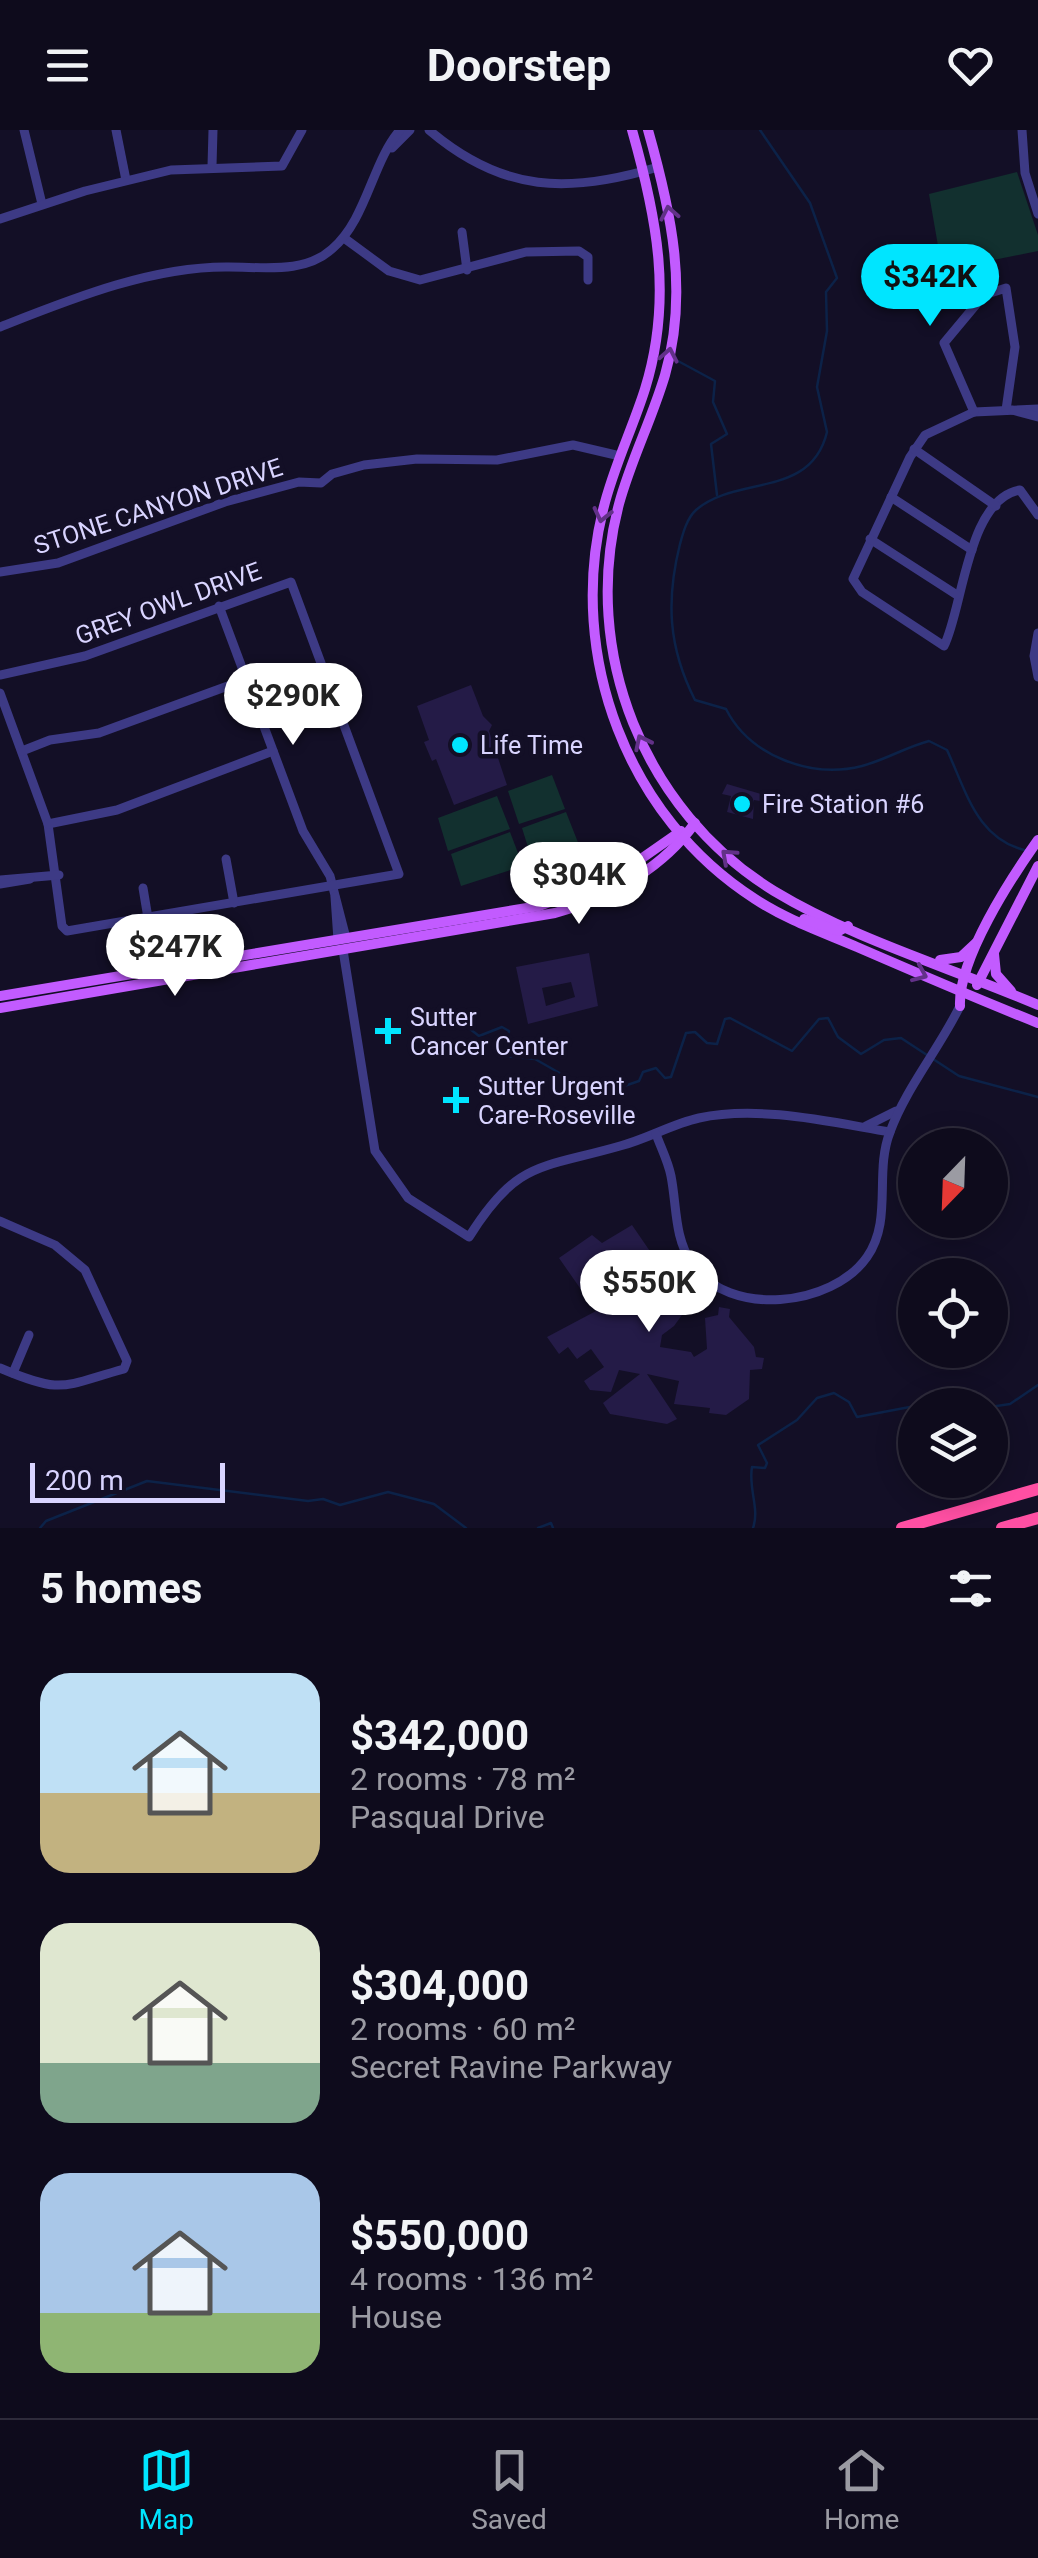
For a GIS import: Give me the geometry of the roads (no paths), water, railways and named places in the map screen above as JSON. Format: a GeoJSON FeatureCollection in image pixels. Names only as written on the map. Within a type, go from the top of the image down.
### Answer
{"type":"FeatureCollection","features":[{"type":"Feature","properties":{"kind":"highway"},"geometry":{"type":"LineString","coordinates":[[902,1528],[1038,1489]]}},
{"type":"Feature","properties":{"kind":"highway"},"geometry":{"type":"LineString","coordinates":[[1002,1528],[1038,1518]]}},
{"type":"Feature","properties":{"kind":"main road"},"geometry":{"type":"LineString","coordinates":[[632,130],[660,244],[661,317],[645,390],[620,456],[595,550],[592,608],[596,654],[627,754],[682,835],[726,878],[770,908],[1038,1023]]}},
{"type":"Feature","properties":{"kind":"main road"},"geometry":{"type":"LineString","coordinates":[[648,130],[674,243],[675,317],[660,393],[625,487],[609,563],[608,612],[616,671],[643,747],[695,824],[765,884],[848,926],[1038,1006]]}},
{"type":"Feature","properties":{"kind":"main road"},"geometry":{"type":"LineString","coordinates":[[620,456],[625,487]]}},
{"type":"Feature","properties":{"kind":"main road"},"geometry":{"type":"LineString","coordinates":[[0,1003],[342,943],[529,919],[579,906],[630,881],[695,824]]}},
{"type":"Feature","properties":{"kind":"main road"},"geometry":{"type":"LineString","coordinates":[[960,1006],[959,991],[988,925],[1038,840]]}},
{"type":"Feature","properties":{"kind":"main road"},"geometry":{"type":"LineString","coordinates":[[960,1006],[972,996],[1034,872]]}},
{"type":"Feature","properties":{"kind":"main road"},"geometry":{"type":"LineString","coordinates":[[770,908],[834,930],[848,926]]}},
{"type":"Feature","properties":{"kind":"main road"},"geometry":{"type":"LineString","coordinates":[[922,956],[944,960],[961,957],[988,925]]}},
{"type":"Feature","properties":{"kind":"main road"},"geometry":{"type":"LineString","coordinates":[[1000,934],[994,955],[996,974],[1024,1000]]}},
{"type":"Feature","properties":{"kind":"street"},"geometry":{"type":"LineString","coordinates":[[24,130],[26,154],[42,204]]}},
{"type":"Feature","properties":{"kind":"street"},"geometry":{"type":"LineString","coordinates":[[116,130],[126,180]]}},
{"type":"Feature","properties":{"kind":"street"},"geometry":{"type":"LineString","coordinates":[[212,166],[213,130]]}},
{"type":"Feature","properties":{"kind":"street"},"geometry":{"type":"LineString","coordinates":[[0,219],[126,180],[212,166],[282,166],[302,130]]}},
{"type":"Feature","properties":{"kind":"street"},"geometry":{"type":"LineString","coordinates":[[429,130],[483,166],[523,180],[591,185],[658,167]]}},
{"type":"Feature","properties":{"kind":"street"},"geometry":{"type":"LineString","coordinates":[[1022,130],[1025,174],[1038,214]]}},
{"type":"Feature","properties":{"kind":"street"},"geometry":{"type":"LineString","coordinates":[[0,328],[108,289],[192,269],[298,266],[320,259],[344,238],[390,150],[405,132]]}},
{"type":"Feature","properties":{"kind":"street"},"geometry":{"type":"LineString","coordinates":[[462,232],[466,270]]}},
{"type":"Feature","properties":{"kind":"street"},"geometry":{"type":"LineString","coordinates":[[344,238],[389,271],[410,279],[439,278],[526,252],[579,251],[588,257],[588,280]]}},
{"type":"Feature","properties":{"kind":"street"},"geometry":{"type":"LineString","coordinates":[[974,412],[944,343],[984,295],[1006,288],[1016,348],[1009,410]]}},
{"type":"Feature","properties":{"kind":"street"},"geometry":{"type":"LineString","coordinates":[[1026,412],[1038,409]]}},
{"type":"Feature","properties":{"kind":"street"},"geometry":{"type":"LineString","coordinates":[[1038,417],[1009,410],[974,412],[925,435],[914,449],[854,573],[857,587],[944,646],[972,550],[996,506],[1020,490],[1038,515]]}},
{"type":"Feature","properties":{"kind":"street","name":"STONE CANYON DRIVE"},"geometry":{"type":"LineString","coordinates":[[0,572],[58,563],[224,502],[299,482],[321,483],[348,469],[405,460],[496,460],[573,445],[620,456]]}},
{"type":"Feature","properties":{"kind":"street"},"geometry":{"type":"LineString","coordinates":[[914,449],[996,506]]}},
{"type":"Feature","properties":{"kind":"street"},"geometry":{"type":"LineString","coordinates":[[891,497],[972,550]]}},
{"type":"Feature","properties":{"kind":"street"},"geometry":{"type":"LineString","coordinates":[[870,539],[957,595]]}},
{"type":"Feature","properties":{"kind":"street","name":"GREY OWL DRIVE"},"geometry":{"type":"LineString","coordinates":[[0,675],[85,656],[284,582],[295,584],[400,870],[395,876],[334,892],[234,903],[66,931],[62,926],[48,824],[0,693]]}},
{"type":"Feature","properties":{"kind":"street"},"geometry":{"type":"LineString","coordinates":[[220,606],[303,831],[323,861],[334,892],[375,1151],[398,1188],[435,1218],[470,1237],[506,1186],[532,1168],[656,1134],[697,1118],[740,1114],[890,1132]]}},
{"type":"Feature","properties":{"kind":"street"},"geometry":{"type":"LineString","coordinates":[[1038,633],[1034,656],[1038,677]]}},
{"type":"Feature","properties":{"kind":"street"},"geometry":{"type":"LineString","coordinates":[[22,751],[50,740],[99,733],[246,679]]}},
{"type":"Feature","properties":{"kind":"street"},"geometry":{"type":"LineString","coordinates":[[48,824],[117,810],[274,752]]}},
{"type":"Feature","properties":{"kind":"street"},"geometry":{"type":"LineString","coordinates":[[226,859],[234,903]]}},
{"type":"Feature","properties":{"kind":"street"},"geometry":{"type":"LineString","coordinates":[[0,882],[58,875]]}},
{"type":"Feature","properties":{"kind":"street"},"geometry":{"type":"LineString","coordinates":[[143,888],[148,918]]}},
{"type":"Feature","properties":{"kind":"street"},"geometry":{"type":"LineString","coordinates":[[656,1134],[671,1176],[678,1229],[693,1265],[730,1291],[779,1299],[830,1287],[854,1272],[868,1256],[881,1220],[882,1170],[890,1132],[960,1006]]}},
{"type":"Feature","properties":{"kind":"street"},"geometry":{"type":"LineString","coordinates":[[858,1127],[883,1121],[904,1104]]}},
{"type":"Feature","properties":{"kind":"street"},"geometry":{"type":"LineString","coordinates":[[0,1221],[54,1245],[85,1270],[98,1290],[127,1366],[66,1388],[44,1386],[0,1368]]}},
{"type":"Feature","properties":{"kind":"street"},"geometry":{"type":"LineString","coordinates":[[12,1374],[29,1335]]}},
{"type":"Feature","properties":{"kind":"waterway"},"geometry":{"type":"LineString","coordinates":[[760,130],[810,203],[837,278],[826,292],[827,331],[817,387],[827,432],[818,453],[805,468],[789,477],[712,499],[690,517],[682,535],[671,604],[675,642],[686,680],[695,700],[726,709],[750,740],[803,766],[862,766],[929,741],[947,750],[985,826],[997,837],[1028,851]]}},
{"type":"Feature","properties":{"kind":"waterway"},"geometry":{"type":"LineString","coordinates":[[678,361],[715,381],[713,402],[727,434],[711,444],[717,495]]}},
{"type":"Feature","properties":{"kind":"waterway"},"geometry":{"type":"LineString","coordinates":[[461,1022],[479,1036],[502,1027],[509,1031],[504,1056],[535,1059],[598,1095],[639,1081],[643,1072],[656,1068],[665,1078],[671,1077],[686,1033],[695,1032],[707,1043],[717,1044],[725,1019],[730,1018],[792,1051],[819,1019],[828,1018],[838,1037],[861,1054],[884,1040],[901,1038],[959,1076],[1038,1097]]}},
{"type":"Feature","properties":{"kind":"waterway"},"geometry":{"type":"LineString","coordinates":[[1008,1404],[1038,1385]]}},
{"type":"Feature","properties":{"kind":"waterway"},"geometry":{"type":"LineString","coordinates":[[753,1528],[752,1467],[765,1468],[767,1463],[758,1445],[797,1420],[817,1398],[834,1393],[849,1402],[857,1417],[898,1409]]}},
{"type":"Feature","properties":{"kind":"waterway"},"geometry":{"type":"LineString","coordinates":[[40,1528],[46,1521],[147,1481],[308,1501],[323,1499],[340,1505],[388,1492],[434,1504],[466,1528]]}},
{"type":"Feature","properties":{"kind":"waterway"},"geometry":{"type":"LineString","coordinates":[[538,1528],[551,1523],[553,1528]]}},
{"type":"Feature","properties":{"kind":"place","name":"Life Time"},"geometry":{"type":"Point","coordinates":[460,745]}},
{"type":"Feature","properties":{"kind":"place","name":"Fire Station #6"},"geometry":{"type":"Point","coordinates":[742,804]}},
{"type":"Feature","properties":{"kind":"place","name":"Sutter Cancer Center"},"geometry":{"type":"Point","coordinates":[388,1031]}},
{"type":"Feature","properties":{"kind":"place","name":"Sutter Urgent Care-Roseville"},"geometry":{"type":"Point","coordinates":[456,1100]}}]}
